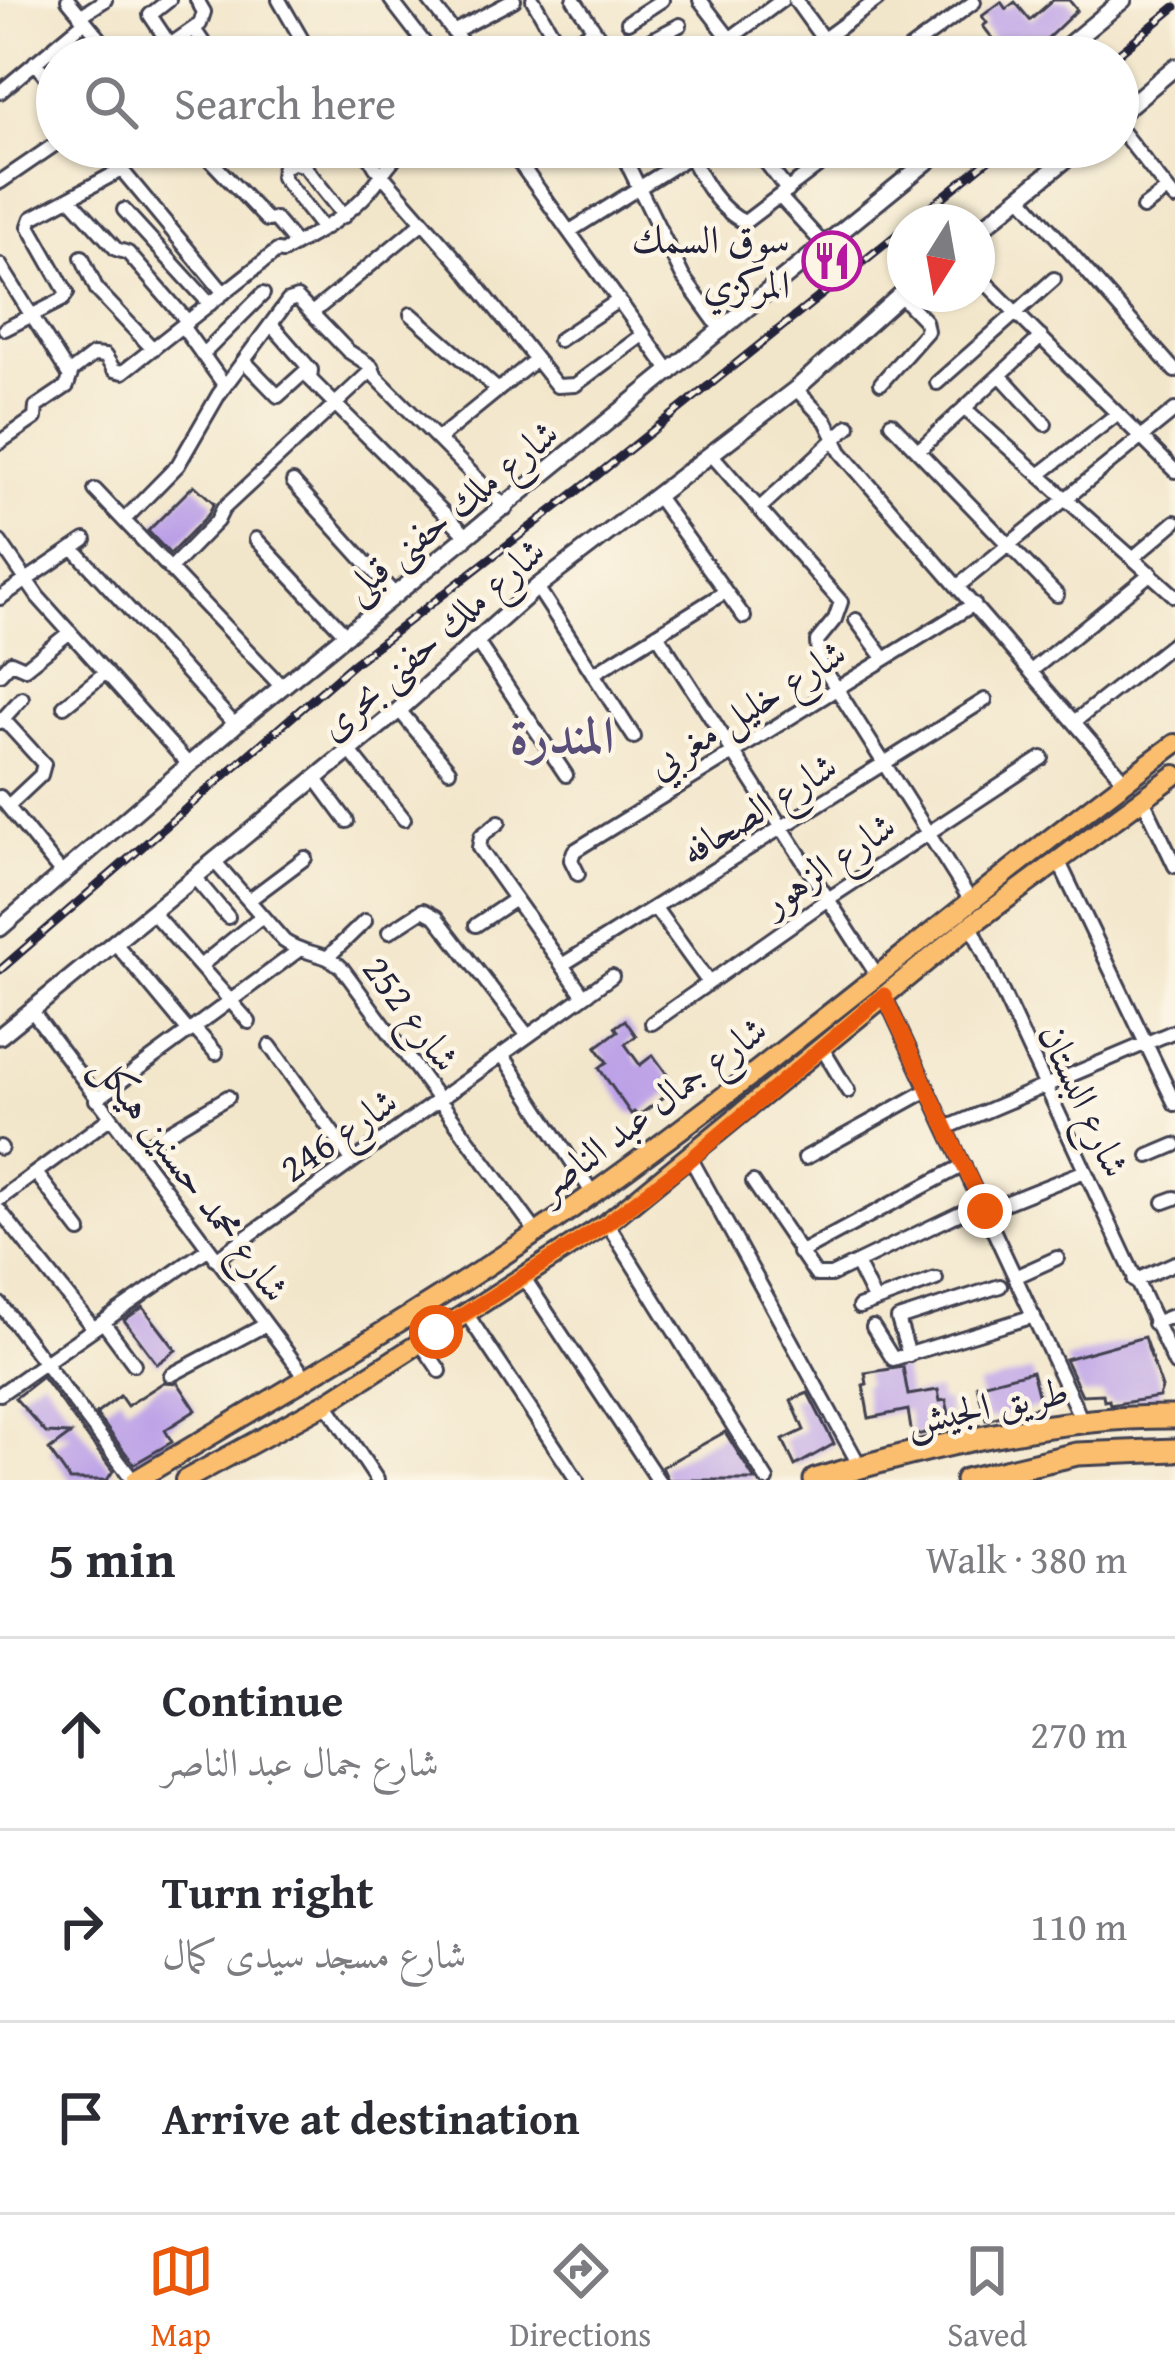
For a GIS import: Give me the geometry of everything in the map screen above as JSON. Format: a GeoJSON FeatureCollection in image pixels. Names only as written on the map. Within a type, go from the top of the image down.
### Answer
{"type":"FeatureCollection","features":[{"type":"Feature","properties":{"kind":"highway","name":"طريق الجيش"},"geometry":{"type":"LineString","coordinates":[[815,1480],[971,1442],[1083,1423],[1175,1417]]}},
{"type":"Feature","properties":{"kind":"highway","name":"طريق الجيش"},"geometry":{"type":"LineString","coordinates":[[966,1480],[1077,1454],[1175,1450]]}},
{"type":"Feature","properties":{"kind":"main road","name":"شارع جمال عبد الناصر"},"geometry":{"type":"LineString","coordinates":[[135,1480],[421,1308],[593,1194],[721,1100],[1175,744]]}},
{"type":"Feature","properties":{"kind":"main road","name":"شارع جمال عبد الناصر"},"geometry":{"type":"LineString","coordinates":[[185,1480],[326,1403],[607,1223],[691,1159],[971,925],[1175,775]]}},
{"type":"Feature","properties":{"kind":"main road"},"geometry":{"type":"LineString","coordinates":[[421,1308],[428,1337]]}},
{"type":"Feature","properties":{"kind":"street"},"geometry":{"type":"LineString","coordinates":[[68,0],[97,36]]}},
{"type":"Feature","properties":{"kind":"street"},"geometry":{"type":"LineString","coordinates":[[63,36],[105,0]]}},
{"type":"Feature","properties":{"kind":"street"},"geometry":{"type":"LineString","coordinates":[[164,36],[150,15],[169,0]]}},
{"type":"Feature","properties":{"kind":"street"},"geometry":{"type":"LineString","coordinates":[[183,36],[204,19],[197,0]]}},
{"type":"Feature","properties":{"kind":"street"},"geometry":{"type":"LineString","coordinates":[[279,0],[300,36]]}},
{"type":"Feature","properties":{"kind":"street"},"geometry":{"type":"LineString","coordinates":[[392,0],[420,36]]}},
{"type":"Feature","properties":{"kind":"street"},"geometry":{"type":"LineString","coordinates":[[429,0],[456,36]]}},
{"type":"Feature","properties":{"kind":"street"},"geometry":{"type":"LineString","coordinates":[[453,32],[514,0]]}},
{"type":"Feature","properties":{"kind":"street"},"geometry":{"type":"LineString","coordinates":[[533,0],[554,36]]}},
{"type":"Feature","properties":{"kind":"street"},"geometry":{"type":"LineString","coordinates":[[574,0],[599,36]]}},
{"type":"Feature","properties":{"kind":"street"},"geometry":{"type":"LineString","coordinates":[[628,22],[662,0]]}},
{"type":"Feature","properties":{"kind":"street"},"geometry":{"type":"LineString","coordinates":[[700,0],[728,36]]}},
{"type":"Feature","properties":{"kind":"street"},"geometry":{"type":"LineString","coordinates":[[734,36],[782,0]]}},
{"type":"Feature","properties":{"kind":"street"},"geometry":{"type":"LineString","coordinates":[[795,0],[822,36]]}},
{"type":"Feature","properties":{"kind":"street"},"geometry":{"type":"LineString","coordinates":[[828,36],[877,0]]}},
{"type":"Feature","properties":{"kind":"street"},"geometry":{"type":"LineString","coordinates":[[1074,36],[1102,6],[1123,0]]}},
{"type":"Feature","properties":{"kind":"street"},"geometry":{"type":"LineString","coordinates":[[930,36],[976,5]]}},
{"type":"Feature","properties":{"kind":"street"},"geometry":{"type":"LineString","coordinates":[[658,36],[680,25]]}},
{"type":"Feature","properties":{"kind":"street"},"geometry":{"type":"LineString","coordinates":[[194,28],[199,36]]}},
{"type":"Feature","properties":{"kind":"street"},"geometry":{"type":"LineString","coordinates":[[586,36],[594,30]]}},
{"type":"Feature","properties":{"kind":"street"},"geometry":{"type":"LineString","coordinates":[[0,92],[35,62]]}},
{"type":"Feature","properties":{"kind":"street"},"geometry":{"type":"LineString","coordinates":[[1139,97],[1175,67]]}},
{"type":"Feature","properties":{"kind":"street"},"geometry":{"type":"LineString","coordinates":[[1139,154],[1171,194],[1143,208]]}},
{"type":"Feature","properties":{"kind":"street"},"geometry":{"type":"LineString","coordinates":[[0,182],[36,157]]}},
{"type":"Feature","properties":{"kind":"street"},"geometry":{"type":"LineString","coordinates":[[218,168],[296,244]]}},
{"type":"Feature","properties":{"kind":"street"},"geometry":{"type":"LineString","coordinates":[[284,168],[283,178],[323,229]]}},
{"type":"Feature","properties":{"kind":"street"},"geometry":{"type":"LineString","coordinates":[[306,168],[344,216]]}},
{"type":"Feature","properties":{"kind":"street"},"geometry":{"type":"LineString","coordinates":[[376,168],[556,386],[569,388],[644,334]]}},
{"type":"Feature","properties":{"kind":"street"},"geometry":{"type":"LineString","coordinates":[[1,439],[34,418],[36,407],[67,386],[69,375],[97,353],[114,370],[123,372],[277,251],[283,252],[344,216],[387,168]]}},
{"type":"Feature","properties":{"kind":"street"},"geometry":{"type":"LineString","coordinates":[[526,168],[671,374]]}},
{"type":"Feature","properties":{"kind":"street"},"geometry":{"type":"LineString","coordinates":[[630,168],[683,277],[722,331]]}},
{"type":"Feature","properties":{"kind":"street"},"geometry":{"type":"LineString","coordinates":[[570,231],[671,168]]}},
{"type":"Feature","properties":{"kind":"street"},"geometry":{"type":"LineString","coordinates":[[697,168],[713,194],[741,222],[749,221],[817,168]]}},
{"type":"Feature","properties":{"kind":"street"},"geometry":{"type":"LineString","coordinates":[[767,168],[825,246]]}},
{"type":"Feature","properties":{"kind":"street"},"geometry":{"type":"LineString","coordinates":[[995,218],[1057,168]]}},
{"type":"Feature","properties":{"kind":"street"},"geometry":{"type":"LineString","coordinates":[[5,329],[68,293],[30,222],[123,169],[224,293]]}},
{"type":"Feature","properties":{"kind":"street","name":"شارع ملك حفنى قبلى"},"geometry":{"type":"LineString","coordinates":[[0,928],[235,725],[919,169]]}},
{"type":"Feature","properties":{"kind":"street"},"geometry":{"type":"LineString","coordinates":[[70,198],[116,249],[128,253],[185,324],[226,386]]}},
{"type":"Feature","properties":{"kind":"street"},"geometry":{"type":"LineString","coordinates":[[1022,198],[1175,371]]}},
{"type":"Feature","properties":{"kind":"street"},"geometry":{"type":"LineString","coordinates":[[124,210],[210,304]]}},
{"type":"Feature","properties":{"kind":"street"},"geometry":{"type":"LineString","coordinates":[[312,313],[423,222]]}},
{"type":"Feature","properties":{"kind":"street"},"geometry":{"type":"LineString","coordinates":[[82,257],[97,290],[153,349]]}},
{"type":"Feature","properties":{"kind":"street"},"geometry":{"type":"LineString","coordinates":[[0,265],[69,375]]}},
{"type":"Feature","properties":{"kind":"street"},"geometry":{"type":"LineString","coordinates":[[938,383],[1054,278]]}},
{"type":"Feature","properties":{"kind":"street"},"geometry":{"type":"LineString","coordinates":[[995,292],[1175,471]]}},
{"type":"Feature","properties":{"kind":"street"},"geometry":{"type":"LineString","coordinates":[[202,355],[263,294]]}},
{"type":"Feature","properties":{"kind":"street"},"geometry":{"type":"LineString","coordinates":[[124,520],[178,465],[226,386],[288,302],[297,298],[348,351],[373,369],[506,508]]}},
{"type":"Feature","properties":{"kind":"street"},"geometry":{"type":"LineString","coordinates":[[559,340],[619,300]]}},
{"type":"Feature","properties":{"kind":"street","name":"شارع ملك حفنى بحرى"},"geometry":{"type":"LineString","coordinates":[[0,1036],[350,751],[537,587],[796,389],[887,307]]}},
{"type":"Feature","properties":{"kind":"street"},"geometry":{"type":"LineString","coordinates":[[881,383],[927,331],[918,312]]}},
{"type":"Feature","properties":{"kind":"street"},"geometry":{"type":"LineString","coordinates":[[411,314],[498,390]]}},
{"type":"Feature","properties":{"kind":"street"},"geometry":{"type":"LineString","coordinates":[[271,324],[308,368],[310,380],[468,538]]}},
{"type":"Feature","properties":{"kind":"street"},"geometry":{"type":"LineString","coordinates":[[918,451],[1041,337]]}},
{"type":"Feature","properties":{"kind":"street"},"geometry":{"type":"LineString","coordinates":[[244,361],[278,396],[308,368]]}},
{"type":"Feature","properties":{"kind":"street"},"geometry":{"type":"LineString","coordinates":[[438,440],[535,361]]}},
{"type":"Feature","properties":{"kind":"street"},"geometry":{"type":"LineString","coordinates":[[170,569],[217,521],[223,508],[373,369]]}},
{"type":"Feature","properties":{"kind":"street"},"geometry":{"type":"LineString","coordinates":[[1000,375],[1045,424]]}},
{"type":"Feature","properties":{"kind":"street"},"geometry":{"type":"LineString","coordinates":[[796,389],[826,421],[834,440],[1125,781]]}},
{"type":"Feature","properties":{"kind":"street"},"geometry":{"type":"LineString","coordinates":[[964,408],[1175,596]]}},
{"type":"Feature","properties":{"kind":"street"},"geometry":{"type":"LineString","coordinates":[[958,586],[1175,410]]}},
{"type":"Feature","properties":{"kind":"street"},"geometry":{"type":"LineString","coordinates":[[1040,475],[1117,414]]}},
{"type":"Feature","properties":{"kind":"street"},"geometry":{"type":"LineString","coordinates":[[891,423],[1057,596]]}},
{"type":"Feature","properties":{"kind":"street"},"geometry":{"type":"LineString","coordinates":[[759,509],[849,426]]}},
{"type":"Feature","properties":{"kind":"street"},"geometry":{"type":"LineString","coordinates":[[711,454],[841,602],[815,653],[971,901]]}},
{"type":"Feature","properties":{"kind":"street"},"geometry":{"type":"LineString","coordinates":[[293,482],[396,596]]}},
{"type":"Feature","properties":{"kind":"street"},"geometry":{"type":"LineString","coordinates":[[95,490],[282,687]]}},
{"type":"Feature","properties":{"kind":"street"},"geometry":{"type":"LineString","coordinates":[[656,496],[743,617]]}},
{"type":"Feature","properties":{"kind":"street"},"geometry":{"type":"LineString","coordinates":[[1134,557],[1175,522]]}},
{"type":"Feature","properties":{"kind":"street"},"geometry":{"type":"LineString","coordinates":[[256,539],[346,636]]}},
{"type":"Feature","properties":{"kind":"street"},"geometry":{"type":"LineString","coordinates":[[0,542],[26,581],[189,765]]}},
{"type":"Feature","properties":{"kind":"street"},"geometry":{"type":"LineString","coordinates":[[0,598],[79,544],[235,725]]}},
{"type":"Feature","properties":{"kind":"street"},"geometry":{"type":"LineString","coordinates":[[1031,671],[1151,573]]}},
{"type":"Feature","properties":{"kind":"street"},"geometry":{"type":"LineString","coordinates":[[537,587],[634,737]]}},
{"type":"Feature","properties":{"kind":"street"},"geometry":{"type":"LineString","coordinates":[[593,674],[725,592]]}},
{"type":"Feature","properties":{"kind":"street","name":"شارع خليل مغربي"},"geometry":{"type":"LineString","coordinates":[[578,874],[571,860],[574,851],[974,604]]}},
{"type":"Feature","properties":{"kind":"street"},"geometry":{"type":"LineString","coordinates":[[856,620],[884,658]]}},
{"type":"Feature","properties":{"kind":"street"},"geometry":{"type":"LineString","coordinates":[[0,674],[11,662],[25,668],[70,632]]}},
{"type":"Feature","properties":{"kind":"street"},"geometry":{"type":"LineString","coordinates":[[657,634],[877,975]]}},
{"type":"Feature","properties":{"kind":"street"},"geometry":{"type":"LineString","coordinates":[[475,639],[566,775]]}},
{"type":"Feature","properties":{"kind":"street"},"geometry":{"type":"LineString","coordinates":[[1075,722],[1175,642]]}},
{"type":"Feature","properties":{"kind":"street"},"geometry":{"type":"LineString","coordinates":[[64,706],[106,672]]}},
{"type":"Feature","properties":{"kind":"street"},"geometry":{"type":"LineString","coordinates":[[22,698],[2,720],[44,764],[41,776],[4,801],[63,874]]}},
{"type":"Feature","properties":{"kind":"street","name":"شارع الصحافه"},"geometry":{"type":"LineString","coordinates":[[562,965],[985,700]]}},
{"type":"Feature","properties":{"kind":"street"},"geometry":{"type":"LineString","coordinates":[[399,710],[449,770]]}},
{"type":"Feature","properties":{"kind":"street"},"geometry":{"type":"LineString","coordinates":[[350,751],[404,819]]}},
{"type":"Feature","properties":{"kind":"street","name":"شارع الزهور"},"geometry":{"type":"LineString","coordinates":[[652,1023],[828,899],[1042,758]]}},
{"type":"Feature","properties":{"kind":"street"},"geometry":{"type":"LineString","coordinates":[[316,779],[347,821]]}},
{"type":"Feature","properties":{"kind":"street"},"geometry":{"type":"LineString","coordinates":[[1143,799],[1175,866]]}},
{"type":"Feature","properties":{"kind":"street"},"geometry":{"type":"LineString","coordinates":[[499,822],[477,844],[584,996]]}},
{"type":"Feature","properties":{"kind":"street"},"geometry":{"type":"LineString","coordinates":[[249,901],[305,858]]}},
{"type":"Feature","properties":{"kind":"street"},"geometry":{"type":"LineString","coordinates":[[96,1100],[299,950],[284,941],[214,861]]}},
{"type":"Feature","properties":{"kind":"street"},"geometry":{"type":"LineString","coordinates":[[1059,862],[1175,1104]]}},
{"type":"Feature","properties":{"kind":"street"},"geometry":{"type":"LineString","coordinates":[[194,877],[228,917]]}},
{"type":"Feature","properties":{"kind":"street"},"geometry":{"type":"LineString","coordinates":[[476,925],[515,899]]}},
{"type":"Feature","properties":{"kind":"street"},"geometry":{"type":"LineString","coordinates":[[655,908],[709,983]]}},
{"type":"Feature","properties":{"kind":"street"},"geometry":{"type":"LineString","coordinates":[[152,912],[249,1022]]}},
{"type":"Feature","properties":{"kind":"street"},"geometry":{"type":"LineString","coordinates":[[389,932],[415,912],[430,913],[528,1036]]}},
{"type":"Feature","properties":{"kind":"street"},"geometry":{"type":"LineString","coordinates":[[200,966],[262,916]]}},
{"type":"Feature","properties":{"kind":"street"},"geometry":{"type":"LineString","coordinates":[[329,956],[365,921]]}},
{"type":"Feature","properties":{"kind":"street","name":"شارع البستان"},"geometry":{"type":"LineString","coordinates":[[971,925],[1175,1364]]}},
{"type":"Feature","properties":{"kind":"street"},"geometry":{"type":"LineString","coordinates":[[115,943],[216,1053]]}},
{"type":"Feature","properties":{"kind":"street","name":"شارع 252"},"geometry":{"type":"LineString","coordinates":[[299,950],[329,956],[343,968],[537,1233]]}},
{"type":"Feature","properties":{"kind":"street","name":"شارع 246"},"geometry":{"type":"LineString","coordinates":[[0,1394],[352,1160],[612,976]]}},
{"type":"Feature","properties":{"kind":"street"},"geometry":{"type":"LineString","coordinates":[[884,995],[1083,1423]]}},
{"type":"Feature","properties":{"kind":"street","name":"شارع محمد حسنين هيكل"},"geometry":{"type":"LineString","coordinates":[[32,1011],[306,1378]]}},
{"type":"Feature","properties":{"kind":"street"},"geometry":{"type":"LineString","coordinates":[[946,1128],[1175,1031]]}},
{"type":"Feature","properties":{"kind":"street"},"geometry":{"type":"LineString","coordinates":[[270,1046],[352,1160]]}},
{"type":"Feature","properties":{"kind":"street"},"geometry":{"type":"LineString","coordinates":[[822,1048],[848,1090]]}},
{"type":"Feature","properties":{"kind":"street"},"geometry":{"type":"LineString","coordinates":[[502,1054],[593,1194]]}},
{"type":"Feature","properties":{"kind":"street"},"geometry":{"type":"LineString","coordinates":[[805,1158],[928,1090]]}},
{"type":"Feature","properties":{"kind":"street"},"geometry":{"type":"LineString","coordinates":[[136,1150],[229,1097]]}},
{"type":"Feature","properties":{"kind":"street"},"geometry":{"type":"LineString","coordinates":[[0,1199],[111,1117]]}},
{"type":"Feature","properties":{"kind":"street"},"geometry":{"type":"LineString","coordinates":[[1149,1156],[1175,1145]]}},
{"type":"Feature","properties":{"kind":"street"},"geometry":{"type":"LineString","coordinates":[[691,1159],[861,1468]]}},
{"type":"Feature","properties":{"kind":"street"},"geometry":{"type":"LineString","coordinates":[[799,1253],[964,1165]]}},
{"type":"Feature","properties":{"kind":"street"},"geometry":{"type":"LineString","coordinates":[[753,1182],[816,1275],[830,1275],[983,1207],[1085,1171]]}},
{"type":"Feature","properties":{"kind":"street"},"geometry":{"type":"LineString","coordinates":[[36,1173],[80,1231]]}},
{"type":"Feature","properties":{"kind":"street"},"geometry":{"type":"LineString","coordinates":[[0,1211],[134,1364]]}},
{"type":"Feature","properties":{"kind":"street"},"geometry":{"type":"LineString","coordinates":[[607,1223],[767,1480]]}},
{"type":"Feature","properties":{"kind":"street"},"geometry":{"type":"LineString","coordinates":[[1017,1276],[1057,1258]]}},
{"type":"Feature","properties":{"kind":"street"},"geometry":{"type":"LineString","coordinates":[[856,1262],[875,1301]]}},
{"type":"Feature","properties":{"kind":"street"},"geometry":{"type":"LineString","coordinates":[[1134,1281],[1175,1263]]}},
{"type":"Feature","properties":{"kind":"street"},"geometry":{"type":"LineString","coordinates":[[524,1278],[658,1480]]}},
{"type":"Feature","properties":{"kind":"street"},"geometry":{"type":"LineString","coordinates":[[859,1307],[936,1279]]}},
{"type":"Feature","properties":{"kind":"street"},"geometry":{"type":"LineString","coordinates":[[909,1355],[898,1319],[1000,1286]]}},
{"type":"Feature","properties":{"kind":"street"},"geometry":{"type":"LineString","coordinates":[[0,1304],[135,1480]]}},
{"type":"Feature","properties":{"kind":"street"},"geometry":{"type":"LineString","coordinates":[[466,1313],[577,1480]]}},
{"type":"Feature","properties":{"kind":"street"},"geometry":{"type":"LineString","coordinates":[[1154,1323],[1175,1315]]}},
{"type":"Feature","properties":{"kind":"street"},"geometry":{"type":"LineString","coordinates":[[873,1327],[889,1356],[909,1355],[1034,1316]]}},
{"type":"Feature","properties":{"kind":"street"},"geometry":{"type":"LineString","coordinates":[[171,1375],[265,1325]]}},
{"type":"Feature","properties":{"kind":"street"},"geometry":{"type":"LineString","coordinates":[[428,1337],[440,1371]]}},
{"type":"Feature","properties":{"kind":"street"},"geometry":{"type":"LineString","coordinates":[[326,1403],[377,1480]]}},
{"type":"Feature","properties":{"kind":"building"},"geometry":{"type":"Polygon","coordinates":[[[1053,0],[1069,0],[1077,10],[1050,36],[991,36],[982,16],[1001,2],[1006,9],[1015,2],[1030,20],[1053,0]]]}},
{"type":"Feature","properties":{"kind":"building"},"geometry":{"type":"Polygon","coordinates":[[[194,485],[214,503],[170,554],[148,531],[194,485]]]}},
{"type":"Feature","properties":{"kind":"building"},"geometry":{"type":"Polygon","coordinates":[[[625,1020],[636,1036],[625,1044],[640,1065],[653,1055],[675,1085],[638,1116],[631,1114],[599,1068],[607,1062],[596,1047],[625,1020]]]}},
{"type":"Feature","properties":{"kind":"building"},"geometry":{"type":"Polygon","coordinates":[[[143,1307],[176,1350],[157,1364],[124,1320],[143,1307]]]}},
{"type":"Feature","properties":{"kind":"building"},"geometry":{"type":"Polygon","coordinates":[[[1144,1337],[1162,1388],[1159,1397],[1110,1405],[1103,1394],[1082,1395],[1065,1359],[1144,1337]]]}},
{"type":"Feature","properties":{"kind":"building"},"geometry":{"type":"Polygon","coordinates":[[[903,1367],[908,1395],[938,1390],[940,1401],[946,1400],[952,1427],[912,1436],[908,1410],[869,1418],[865,1373],[903,1367]]]}},
{"type":"Feature","properties":{"kind":"building"},"geometry":{"type":"Polygon","coordinates":[[[1032,1371],[1041,1406],[986,1420],[977,1385],[1032,1371]]]}},
{"type":"Feature","properties":{"kind":"building"},"geometry":{"type":"Polygon","coordinates":[[[42,1377],[113,1471],[107,1480],[70,1480],[49,1450],[71,1434],[46,1433],[15,1398],[42,1377]]]}},
{"type":"Feature","properties":{"kind":"building"},"geometry":{"type":"Polygon","coordinates":[[[164,1382],[178,1383],[196,1410],[165,1430],[172,1442],[134,1464],[96,1414],[120,1396],[127,1406],[164,1382]]]}},
{"type":"Feature","properties":{"kind":"building"},"geometry":{"type":"Polygon","coordinates":[[[808,1393],[834,1444],[795,1466],[783,1440],[804,1430],[791,1400],[808,1393]]]}},
{"type":"Feature","properties":{"kind":"building"},"geometry":{"type":"Polygon","coordinates":[[[725,1432],[755,1480],[668,1480],[662,1467],[725,1432]]]}},
{"type":"Feature","properties":{"kind":"railway"},"geometry":{"type":"LineString","coordinates":[[1139,37],[1175,7]]}},
{"type":"Feature","properties":{"kind":"railway"},"geometry":{"type":"LineString","coordinates":[[934,204],[978,168]]}},
{"type":"Feature","properties":{"kind":"railway"},"geometry":{"type":"LineString","coordinates":[[0,970],[353,664],[887,242]]}},
{"type":"Feature","properties":{"kind":"place","name":"سوق السمك المركزي"},"geometry":{"type":"Point","coordinates":[832,261]}},
{"type":"Feature","properties":{"kind":"district","name":"المندرة"},"geometry":{"type":"Point","coordinates":[562,735]}},
{"type":"Feature","properties":{"kind":"route"},"geometry":{"type":"LineString","coordinates":[[436,1332],[607,1223],[691,1159],[884,995],[985,1211]]}}]}
